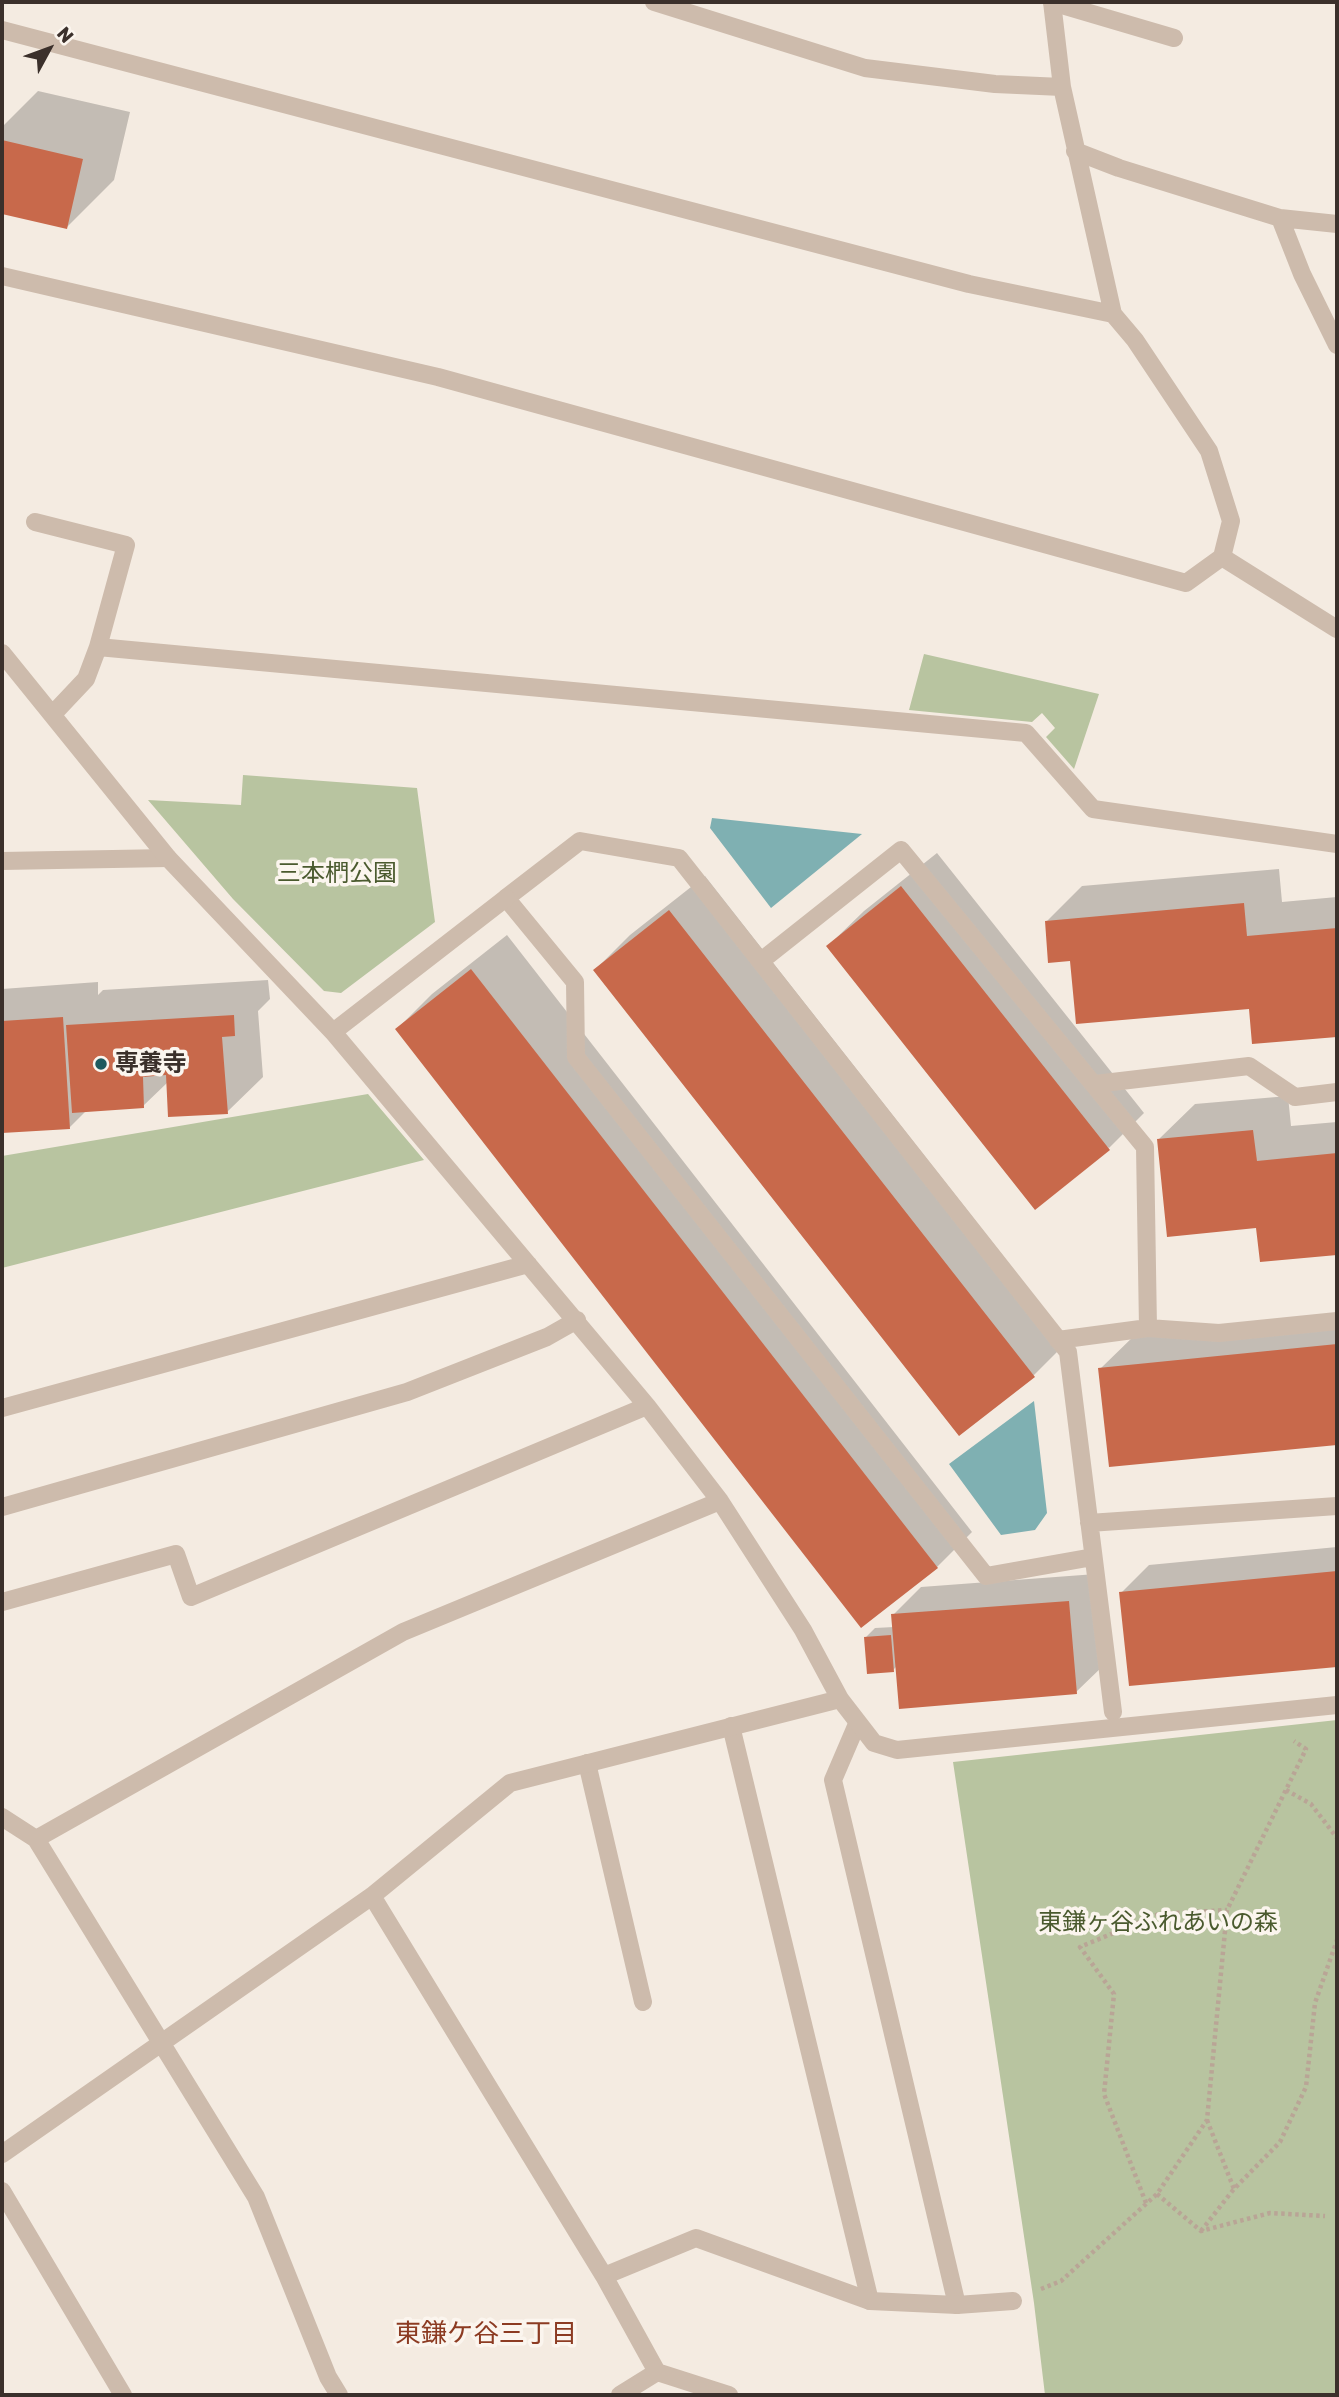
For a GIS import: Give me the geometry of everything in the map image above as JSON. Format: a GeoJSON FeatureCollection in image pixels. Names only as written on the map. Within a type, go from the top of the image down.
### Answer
{"type":"FeatureCollection","features":[{"type":"Feature","properties":{"kind":"street"},"geometry":{"type":"LineString","coordinates":[[654,2],[865,68],[995,84],[1062,86]]}},
{"type":"Feature","properties":{"kind":"street"},"geometry":{"type":"LineString","coordinates":[[2,275],[438,377],[1186,583],[1222,557],[1231,521],[1209,452],[1135,341],[1113,314],[1062,86],[1052,2],[1174,38]]}},
{"type":"Feature","properties":{"kind":"street"},"geometry":{"type":"LineString","coordinates":[[2,30],[969,284],[1113,314]]}},
{"type":"Feature","properties":{"kind":"street"},"geometry":{"type":"LineString","coordinates":[[1075,151],[1119,169],[1280,218],[1337,224]]}},
{"type":"Feature","properties":{"kind":"street"},"geometry":{"type":"LineString","coordinates":[[1280,218],[1302,274],[1337,345]]}},
{"type":"Feature","properties":{"kind":"street"},"geometry":{"type":"LineString","coordinates":[[35,522],[126,545],[98,647],[86,679],[52,714]]}},
{"type":"Feature","properties":{"kind":"street"},"geometry":{"type":"LineString","coordinates":[[1222,557],[1337,629]]}},
{"type":"Feature","properties":{"kind":"street"},"geometry":{"type":"LineString","coordinates":[[98,647],[1026,733],[1093,809],[1337,844]]}},
{"type":"Feature","properties":{"kind":"street"},"geometry":{"type":"LineString","coordinates":[[2,653],[11,674],[52,714],[168,858],[333,1032],[647,1406],[720,1501],[803,1630],[840,1699],[874,1743],[897,1750],[1337,1705]]}},
{"type":"Feature","properties":{"kind":"street"},"geometry":{"type":"LineString","coordinates":[[333,1032],[580,841],[679,858],[1068,1352],[1113,1712]]}},
{"type":"Feature","properties":{"kind":"street"},"geometry":{"type":"LineString","coordinates":[[761,961],[901,850],[1145,1147],[1148,1328]]}},
{"type":"Feature","properties":{"kind":"street"},"geometry":{"type":"LineString","coordinates":[[2,861],[168,858]]}},
{"type":"Feature","properties":{"kind":"street"},"geometry":{"type":"LineString","coordinates":[[506,898],[575,982],[576,1056],[986,1576],[1093,1557]]}},
{"type":"Feature","properties":{"kind":"street"},"geometry":{"type":"LineString","coordinates":[[1095,1084],[1249,1066],[1296,1097],[1337,1093]]}},
{"type":"Feature","properties":{"kind":"street"},"geometry":{"type":"LineString","coordinates":[[2,1408],[528,1264]]}},
{"type":"Feature","properties":{"kind":"street"},"geometry":{"type":"LineString","coordinates":[[2,1507],[407,1392],[547,1338],[577,1320]]}},
{"type":"Feature","properties":{"kind":"street"},"geometry":{"type":"LineString","coordinates":[[1059,1340],[1148,1328],[1219,1333],[1337,1321]]}},
{"type":"Feature","properties":{"kind":"street"},"geometry":{"type":"LineString","coordinates":[[2,1602],[176,1554],[191,1597],[647,1406]]}},
{"type":"Feature","properties":{"kind":"street"},"geometry":{"type":"LineString","coordinates":[[36,1839],[403,1632],[720,1501]]}},
{"type":"Feature","properties":{"kind":"street"},"geometry":{"type":"LineString","coordinates":[[1089,1523],[1337,1507]]}},
{"type":"Feature","properties":{"kind":"street"},"geometry":{"type":"LineString","coordinates":[[2,2154],[372,1896],[510,1783],[840,1699]]}},
{"type":"Feature","properties":{"kind":"street"},"geometry":{"type":"LineString","coordinates":[[857,1724],[833,1780],[957,2305]]}},
{"type":"Feature","properties":{"kind":"street"},"geometry":{"type":"LineString","coordinates":[[731,1726],[870,2301]]}},
{"type":"Feature","properties":{"kind":"street"},"geometry":{"type":"LineString","coordinates":[[587,1763],[643,2002]]}},
{"type":"Feature","properties":{"kind":"street"},"geometry":{"type":"LineString","coordinates":[[2,1817],[36,1839],[256,2197],[328,2377],[339,2395]]}},
{"type":"Feature","properties":{"kind":"street"},"geometry":{"type":"LineString","coordinates":[[372,1896],[604,2276],[657,2372],[729,2395]]}},
{"type":"Feature","properties":{"kind":"street"},"geometry":{"type":"LineString","coordinates":[[2,2191],[122,2395]]}},
{"type":"Feature","properties":{"kind":"street"},"geometry":{"type":"LineString","coordinates":[[604,2276],[696,2238],[870,2301],[957,2305],[1013,2301]]}},
{"type":"Feature","properties":{"kind":"street"},"geometry":{"type":"LineString","coordinates":[[620,2395],[657,2372]]}},
{"type":"Feature","properties":{"kind":"path"},"geometry":{"type":"LineString","coordinates":[[1234,2189],[1207,2120],[1227,1910],[1306,1749],[1284,1735]]}},
{"type":"Feature","properties":{"kind":"path"},"geometry":{"type":"LineString","coordinates":[[1286,1790],[1311,1804],[1337,1838]]}},
{"type":"Feature","properties":{"kind":"path"},"geometry":{"type":"LineString","coordinates":[[1146,2203],[1104,2094],[1114,1994],[1080,1947],[1159,1914],[1227,1910]]}},
{"type":"Feature","properties":{"kind":"path"},"geometry":{"type":"LineString","coordinates":[[1201,2231],[1234,2189],[1280,2142],[1306,2087],[1315,2003],[1337,1940]]}},
{"type":"Feature","properties":{"kind":"path"},"geometry":{"type":"LineString","coordinates":[[1013,2301],[1060,2281],[1157,2193],[1207,2120]]}},
{"type":"Feature","properties":{"kind":"path"},"geometry":{"type":"LineString","coordinates":[[1157,2193],[1201,2231]]}},
{"type":"Feature","properties":{"kind":"path"},"geometry":{"type":"LineString","coordinates":[[1201,2231],[1270,2213],[1325,2216]]}},
{"type":"Feature","properties":{"kind":"green space"},"geometry":{"type":"Polygon","coordinates":[[[924,654],[1099,694],[1074,769],[1046,737],[1055,728],[1042,713],[1032,722],[909,710],[924,654]]]}},
{"type":"Feature","properties":{"kind":"green space","name":"三本椚公園"},"geometry":{"type":"Polygon","coordinates":[[[243,775],[417,788],[435,922],[341,993],[324,991],[233,899],[148,800],[241,805],[243,775]]]}},
{"type":"Feature","properties":{"kind":"green space"},"geometry":{"type":"Polygon","coordinates":[[[368,1094],[424,1160],[2,1268],[2,1156],[368,1094]]]}},
{"type":"Feature","properties":{"kind":"green space","name":"東鎌ヶ谷ふれあいの森"},"geometry":{"type":"Polygon","coordinates":[[[1337,1720],[1337,2395],[1045,2395],[1034,2303],[953,1762],[1337,1720]]]}},
{"type":"Feature","properties":{"kind":"water"},"geometry":{"type":"Polygon","coordinates":[[[712,818],[862,834],[771,908],[710,828],[712,818]]]}},
{"type":"Feature","properties":{"kind":"water"},"geometry":{"type":"Polygon","coordinates":[[[1034,1401],[1047,1513],[1035,1530],[1001,1535],[949,1464],[1034,1401]]]}},
{"type":"Feature","properties":{"kind":"building"},"geometry":{"type":"Polygon","coordinates":[[[2,140],[83,159],[67,229],[2,214],[2,140]]]}},
{"type":"Feature","properties":{"kind":"building"},"geometry":{"type":"Polygon","coordinates":[[[901,886],[1110,1150],[1035,1210],[826,946],[901,886]]]}},
{"type":"Feature","properties":{"kind":"building"},"geometry":{"type":"Polygon","coordinates":[[[1244,903],[1247,936],[1337,928],[1337,1037],[1252,1044],[1249,1009],[1076,1024],[1070,961],[1048,963],[1045,921],[1244,903]]]}},
{"type":"Feature","properties":{"kind":"building"},"geometry":{"type":"Polygon","coordinates":[[[669,910],[1035,1377],[959,1436],[593,970],[669,910]]]}},
{"type":"Feature","properties":{"kind":"building"},"geometry":{"type":"Polygon","coordinates":[[[471,969],[938,1568],[861,1628],[395,1029],[471,969]]]}},
{"type":"Feature","properties":{"kind":"building"},"geometry":{"type":"Polygon","coordinates":[[[234,1015],[235,1036],[222,1037],[228,1114],[168,1117],[166,1075],[143,1077],[144,1108],[72,1113],[66,1025],[234,1015]]]}},
{"type":"Feature","properties":{"kind":"building"},"geometry":{"type":"Polygon","coordinates":[[[63,1017],[70,1129],[2,1133],[2,1021],[63,1017]]]}},
{"type":"Feature","properties":{"kind":"building"},"geometry":{"type":"Polygon","coordinates":[[[1253,1130],[1257,1161],[1337,1153],[1337,1255],[1260,1262],[1256,1228],[1167,1237],[1157,1139],[1253,1130]]]}},
{"type":"Feature","properties":{"kind":"building"},"geometry":{"type":"Polygon","coordinates":[[[1337,1344],[1337,1445],[1109,1467],[1098,1368],[1337,1344]]]}},
{"type":"Feature","properties":{"kind":"building"},"geometry":{"type":"Polygon","coordinates":[[[1337,1571],[1337,1667],[1129,1686],[1119,1592],[1337,1571]]]}},
{"type":"Feature","properties":{"kind":"building"},"geometry":{"type":"Polygon","coordinates":[[[1069,1601],[1077,1694],[899,1709],[891,1614],[1069,1601]]]}},
{"type":"Feature","properties":{"kind":"building"},"geometry":{"type":"Polygon","coordinates":[[[891,1635],[894,1672],[867,1674],[864,1637],[891,1635]]]}},
{"type":"Feature","properties":{"kind":"place","name":"専養寺"},"geometry":{"type":"Point","coordinates":[101,1064]}},
{"type":"Feature","properties":{"kind":"district","name":"東鎌ケ谷三丁目"},"geometry":{"type":"Point","coordinates":[486,2334]}}]}
